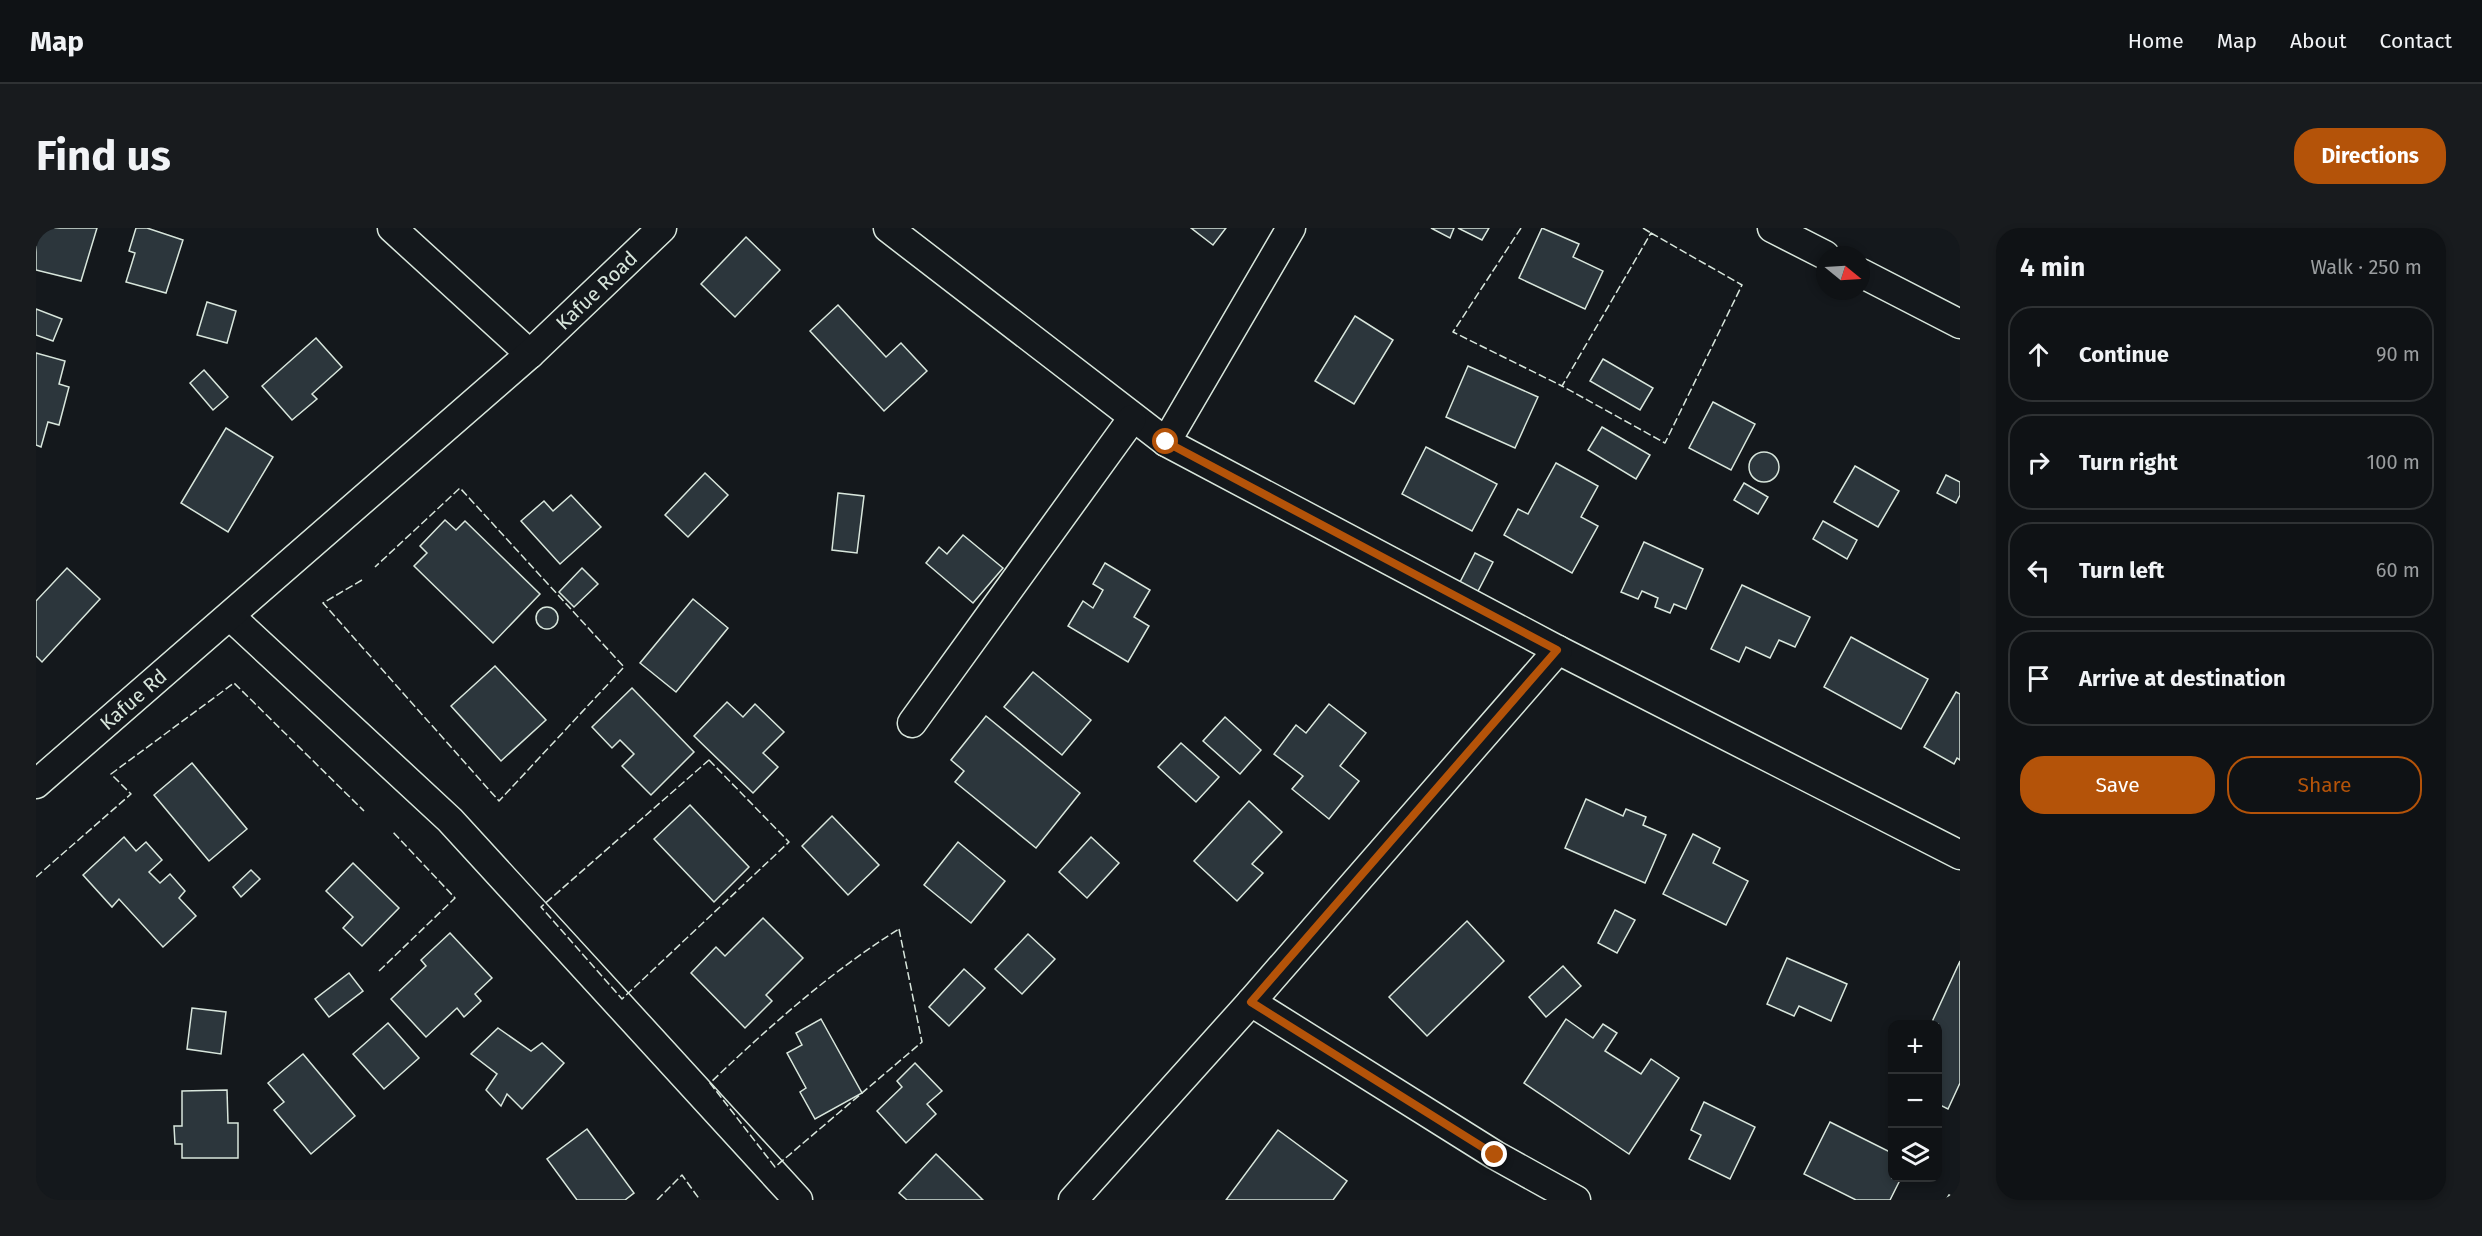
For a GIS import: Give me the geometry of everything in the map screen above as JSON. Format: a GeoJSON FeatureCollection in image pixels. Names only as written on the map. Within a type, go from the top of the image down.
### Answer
{"type":"FeatureCollection","features":[{"type":"Feature","properties":{"kind":"street"},"geometry":{"type":"LineString","coordinates":[[392,228],[530,354]]}},
{"type":"Feature","properties":{"kind":"street","name":"Kafue Road"},"geometry":{"type":"LineString","coordinates":[[231,617],[530,354],[662,228]]}},
{"type":"Feature","properties":{"kind":"street"},"geometry":{"type":"LineString","coordinates":[[888,228],[1132,419],[1166,442],[1557,650],[1960,855]]}},
{"type":"Feature","properties":{"kind":"street"},"geometry":{"type":"LineString","coordinates":[[1166,442],[1291,228]]}},
{"type":"Feature","properties":{"kind":"street"},"geometry":{"type":"LineString","coordinates":[[1772,228],[1816,250]]}},
{"type":"Feature","properties":{"kind":"street"},"geometry":{"type":"LineString","coordinates":[[1870,278],[1960,324]]}},
{"type":"Feature","properties":{"kind":"street"},"geometry":{"type":"LineString","coordinates":[[912,723],[1132,419]]}},
{"type":"Feature","properties":{"kind":"street"},"geometry":{"type":"LineString","coordinates":[[231,617],[450,820],[798,1200]]}},
{"type":"Feature","properties":{"kind":"street","name":"Kafue Rd"},"geometry":{"type":"LineString","coordinates":[[36,784],[231,617]]}},
{"type":"Feature","properties":{"kind":"street"},"geometry":{"type":"LineString","coordinates":[[1073,1200],[1251,1002],[1557,650]]}},
{"type":"Feature","properties":{"kind":"street"},"geometry":{"type":"LineString","coordinates":[[1251,1002],[1495,1155],[1576,1200]]}},
{"type":"Feature","properties":{"kind":"building"},"geometry":{"type":"Polygon","coordinates":[[[36,228],[97,228],[81,281],[36,270],[36,228]]]}},
{"type":"Feature","properties":{"kind":"building"},"geometry":{"type":"Polygon","coordinates":[[[136,228],[147,228],[183,240],[166,293],[126,282],[135,253],[129,251],[136,228]]]}},
{"type":"Feature","properties":{"kind":"building"},"geometry":{"type":"Polygon","coordinates":[[[1191,228],[1226,228],[1213,245],[1191,228]]]}},
{"type":"Feature","properties":{"kind":"building"},"geometry":{"type":"Polygon","coordinates":[[[1431,228],[1454,228],[1450,238],[1431,228]]]}},
{"type":"Feature","properties":{"kind":"building"},"geometry":{"type":"Polygon","coordinates":[[[1458,228],[1489,228],[1482,240],[1458,228]]]}},
{"type":"Feature","properties":{"kind":"building"},"geometry":{"type":"Polygon","coordinates":[[[1542,228],[1579,244],[1573,257],[1603,271],[1585,309],[1519,278],[1542,228]]]}},
{"type":"Feature","properties":{"kind":"building"},"geometry":{"type":"Polygon","coordinates":[[[746,237],[780,270],[735,317],[701,284],[746,237]]]}},
{"type":"Feature","properties":{"kind":"building"},"geometry":{"type":"Polygon","coordinates":[[[207,302],[236,311],[227,343],[197,335],[207,302]]]}},
{"type":"Feature","properties":{"kind":"building"},"geometry":{"type":"Polygon","coordinates":[[[838,305],[886,357],[901,343],[927,371],[884,411],[810,331],[838,305]]]}},
{"type":"Feature","properties":{"kind":"building"},"geometry":{"type":"Polygon","coordinates":[[[36,309],[62,319],[53,341],[36,335],[36,309]]]}},
{"type":"Feature","properties":{"kind":"building"},"geometry":{"type":"Polygon","coordinates":[[[1355,316],[1393,340],[1354,404],[1315,381],[1355,316]]]}},
{"type":"Feature","properties":{"kind":"building"},"geometry":{"type":"Polygon","coordinates":[[[316,338],[342,367],[312,394],[317,399],[292,420],[262,386],[316,338]]]}},
{"type":"Feature","properties":{"kind":"building"},"geometry":{"type":"Polygon","coordinates":[[[36,353],[65,361],[59,384],[69,387],[59,425],[48,422],[41,447],[36,445],[36,353]]]}},
{"type":"Feature","properties":{"kind":"building"},"geometry":{"type":"Polygon","coordinates":[[[1603,359],[1653,388],[1640,410],[1590,381],[1603,359]]]}},
{"type":"Feature","properties":{"kind":"building"},"geometry":{"type":"Polygon","coordinates":[[[1468,366],[1538,397],[1515,448],[1446,417],[1468,366]]]}},
{"type":"Feature","properties":{"kind":"building"},"geometry":{"type":"Polygon","coordinates":[[[204,370],[228,397],[213,410],[190,383],[204,370]]]}},
{"type":"Feature","properties":{"kind":"building"},"geometry":{"type":"Polygon","coordinates":[[[1713,402],[1755,424],[1731,470],[1689,448],[1713,402]]]}},
{"type":"Feature","properties":{"kind":"building"},"geometry":{"type":"Polygon","coordinates":[[[1602,427],[1650,455],[1636,479],[1588,450],[1602,427]]]}},
{"type":"Feature","properties":{"kind":"building"},"geometry":{"type":"Polygon","coordinates":[[[226,428],[273,457],[228,532],[181,503],[226,428]]]}},
{"type":"Feature","properties":{"kind":"building"},"geometry":{"type":"Polygon","coordinates":[[[1426,447],[1497,484],[1472,531],[1402,494],[1426,447]]]}},
{"type":"Feature","properties":{"kind":"building"},"geometry":{"type":"Polygon","coordinates":[[[1764,452],[1775,456],[1779,467],[1775,478],[1764,482],[1753,478],[1749,467],[1753,456],[1764,452]]]}},
{"type":"Feature","properties":{"kind":"building"},"geometry":{"type":"Polygon","coordinates":[[[1556,463],[1598,486],[1581,517],[1598,526],[1572,573],[1504,535],[1518,509],[1528,514],[1556,463]]]}},
{"type":"Feature","properties":{"kind":"building"},"geometry":{"type":"Polygon","coordinates":[[[1855,466],[1899,491],[1878,527],[1834,502],[1855,466]]]}},
{"type":"Feature","properties":{"kind":"building"},"geometry":{"type":"Polygon","coordinates":[[[705,473],[728,495],[688,537],[665,515],[705,473]]]}},
{"type":"Feature","properties":{"kind":"building"},"geometry":{"type":"Polygon","coordinates":[[[1946,475],[1960,482],[1960,495],[1956,503],[1937,493],[1946,475]]]}},
{"type":"Feature","properties":{"kind":"building"},"geometry":{"type":"Polygon","coordinates":[[[1744,483],[1768,497],[1758,514],[1734,500],[1744,483]]]}},
{"type":"Feature","properties":{"kind":"building"},"geometry":{"type":"Polygon","coordinates":[[[838,493],[864,496],[857,553],[832,550],[838,493]]]}},
{"type":"Feature","properties":{"kind":"building"},"geometry":{"type":"Polygon","coordinates":[[[571,495],[601,527],[560,564],[521,521],[544,501],[553,511],[571,495]]]}},
{"type":"Feature","properties":{"kind":"building"},"geometry":{"type":"Polygon","coordinates":[[[445,520],[456,530],[465,521],[540,594],[493,643],[414,566],[427,553],[420,546],[445,520]]]}},
{"type":"Feature","properties":{"kind":"building"},"geometry":{"type":"Polygon","coordinates":[[[1823,521],[1857,540],[1847,559],[1813,539],[1823,521]]]}},
{"type":"Feature","properties":{"kind":"building"},"geometry":{"type":"Polygon","coordinates":[[[963,535],[1003,568],[973,603],[926,563],[939,547],[947,554],[963,535]]]}},
{"type":"Feature","properties":{"kind":"building"},"geometry":{"type":"Polygon","coordinates":[[[1644,542],[1703,569],[1686,609],[1674,604],[1670,613],[1655,607],[1658,598],[1642,591],[1638,599],[1621,592],[1644,542]]]}},
{"type":"Feature","properties":{"kind":"building"},"geometry":{"type":"Polygon","coordinates":[[[1475,553],[1493,562],[1476,595],[1458,586],[1475,553]]]}},
{"type":"Feature","properties":{"kind":"building"},"geometry":{"type":"Polygon","coordinates":[[[1105,563],[1150,590],[1134,617],[1149,626],[1128,662],[1068,626],[1083,601],[1093,608],[1103,590],[1093,584],[1105,563]]]}},
{"type":"Feature","properties":{"kind":"building"},"geometry":{"type":"Polygon","coordinates":[[[67,568],[100,599],[42,662],[36,656],[36,601],[67,568]]]}},
{"type":"Feature","properties":{"kind":"building"},"geometry":{"type":"Polygon","coordinates":[[[582,568],[598,584],[574,607],[559,592],[582,568]]]}},
{"type":"Feature","properties":{"kind":"building"},"geometry":{"type":"Polygon","coordinates":[[[1742,585],[1810,617],[1795,647],[1779,640],[1770,658],[1746,647],[1739,662],[1711,649],[1742,585]]]}},
{"type":"Feature","properties":{"kind":"building"},"geometry":{"type":"Polygon","coordinates":[[[693,599],[728,628],[676,692],[640,663],[693,599]]]}},
{"type":"Feature","properties":{"kind":"building"},"geometry":{"type":"Polygon","coordinates":[[[547,607],[555,610],[558,618],[555,626],[547,629],[539,626],[536,618],[539,610],[547,607]]]}},
{"type":"Feature","properties":{"kind":"building"},"geometry":{"type":"Polygon","coordinates":[[[1851,637],[1928,679],[1901,729],[1824,687],[1851,637]]]}},
{"type":"Feature","properties":{"kind":"building"},"geometry":{"type":"Polygon","coordinates":[[[495,666],[546,720],[501,761],[451,706],[495,666]]]}},
{"type":"Feature","properties":{"kind":"building"},"geometry":{"type":"Polygon","coordinates":[[[1033,672],[1091,720],[1062,755],[1004,707],[1033,672]]]}},
{"type":"Feature","properties":{"kind":"building"},"geometry":{"type":"Polygon","coordinates":[[[632,688],[694,752],[651,795],[622,766],[634,754],[620,740],[612,748],[592,727],[632,688]]]}},
{"type":"Feature","properties":{"kind":"building"},"geometry":{"type":"Polygon","coordinates":[[[1956,692],[1960,694],[1960,760],[1957,758],[1954,764],[1924,747],[1956,692]]]}},
{"type":"Feature","properties":{"kind":"building"},"geometry":{"type":"Polygon","coordinates":[[[727,702],[743,717],[755,704],[784,732],[763,753],[778,767],[753,793],[694,736],[727,702]]]}},
{"type":"Feature","properties":{"kind":"building"},"geometry":{"type":"Polygon","coordinates":[[[1329,704],[1366,733],[1340,766],[1359,781],[1329,819],[1292,789],[1303,776],[1274,754],[1296,725],[1306,733],[1329,704]]]}},
{"type":"Feature","properties":{"kind":"building"},"geometry":{"type":"Polygon","coordinates":[[[986,716],[1080,793],[1036,848],[955,782],[964,771],[951,760],[986,716]]]}},
{"type":"Feature","properties":{"kind":"building"},"geometry":{"type":"Polygon","coordinates":[[[1225,717],[1261,750],[1240,774],[1203,741],[1225,717]]]}},
{"type":"Feature","properties":{"kind":"building"},"geometry":{"type":"Polygon","coordinates":[[[1181,743],[1219,777],[1196,802],[1158,767],[1181,743]]]}},
{"type":"Feature","properties":{"kind":"building"},"geometry":{"type":"Polygon","coordinates":[[[192,763],[247,829],[209,861],[154,795],[192,763]]]}},
{"type":"Feature","properties":{"kind":"building"},"geometry":{"type":"Polygon","coordinates":[[[1586,799],[1623,816],[1626,809],[1646,817],[1643,825],[1666,835],[1645,883],[1565,848],[1586,799]]]}},
{"type":"Feature","properties":{"kind":"building"},"geometry":{"type":"Polygon","coordinates":[[[1249,801],[1282,832],[1252,864],[1263,873],[1237,901],[1194,861],[1249,801]]]}},
{"type":"Feature","properties":{"kind":"building"},"geometry":{"type":"Polygon","coordinates":[[[690,805],[749,867],[714,902],[654,839],[690,805]]]}},
{"type":"Feature","properties":{"kind":"building"},"geometry":{"type":"Polygon","coordinates":[[[832,816],[879,865],[848,895],[802,846],[832,816]]]}},
{"type":"Feature","properties":{"kind":"building"},"geometry":{"type":"Polygon","coordinates":[[[1693,834],[1720,848],[1713,863],[1748,881],[1726,925],[1663,894],[1693,834]]]}},
{"type":"Feature","properties":{"kind":"building"},"geometry":{"type":"Polygon","coordinates":[[[124,837],[136,851],[146,842],[162,860],[149,872],[160,883],[170,874],[185,891],[179,898],[196,916],[163,947],[119,899],[112,907],[83,875],[124,837]]]}},
{"type":"Feature","properties":{"kind":"building"},"geometry":{"type":"Polygon","coordinates":[[[1091,837],[1119,863],[1087,898],[1059,872],[1091,837]]]}},
{"type":"Feature","properties":{"kind":"building"},"geometry":{"type":"Polygon","coordinates":[[[958,842],[1005,881],[971,923],[924,885],[958,842]]]}},
{"type":"Feature","properties":{"kind":"building"},"geometry":{"type":"Polygon","coordinates":[[[353,863],[399,908],[362,946],[343,928],[353,917],[326,891],[353,863]]]}},
{"type":"Feature","properties":{"kind":"building"},"geometry":{"type":"Polygon","coordinates":[[[251,870],[260,879],[241,897],[233,887],[251,870]]]}},
{"type":"Feature","properties":{"kind":"building"},"geometry":{"type":"Polygon","coordinates":[[[1615,910],[1635,920],[1617,953],[1598,943],[1615,910]]]}},
{"type":"Feature","properties":{"kind":"building"},"geometry":{"type":"Polygon","coordinates":[[[763,918],[803,958],[766,995],[772,1001],[745,1028],[691,973],[716,947],[725,956],[763,918]]]}},
{"type":"Feature","properties":{"kind":"building"},"geometry":{"type":"Polygon","coordinates":[[[1467,921],[1504,961],[1427,1036],[1389,997],[1467,921]]]}},
{"type":"Feature","properties":{"kind":"building"},"geometry":{"type":"Polygon","coordinates":[[[450,933],[492,978],[475,994],[481,1001],[464,1017],[457,1008],[426,1037],[391,999],[426,966],[421,960],[450,933]]]}},
{"type":"Feature","properties":{"kind":"building"},"geometry":{"type":"Polygon","coordinates":[[[1028,934],[1055,959],[1022,994],[995,969],[1028,934]]]}},
{"type":"Feature","properties":{"kind":"building"},"geometry":{"type":"Polygon","coordinates":[[[1787,958],[1847,984],[1831,1021],[1799,1006],[1794,1016],[1767,1004],[1787,958]]]}},
{"type":"Feature","properties":{"kind":"building"},"geometry":{"type":"Polygon","coordinates":[[[1960,961],[1960,1083],[1948,1109],[1942,1106],[1942,1020],[1933,1020],[1960,961]]]}},
{"type":"Feature","properties":{"kind":"building"},"geometry":{"type":"Polygon","coordinates":[[[1563,966],[1581,986],[1546,1017],[1529,997],[1563,966]]]}},
{"type":"Feature","properties":{"kind":"building"},"geometry":{"type":"Polygon","coordinates":[[[964,969],[985,988],[949,1026],[929,1007],[964,969]]]}},
{"type":"Feature","properties":{"kind":"building"},"geometry":{"type":"Polygon","coordinates":[[[349,973],[363,991],[329,1017],[315,999],[349,973]]]}},
{"type":"Feature","properties":{"kind":"building"},"geometry":{"type":"Polygon","coordinates":[[[192,1008],[226,1012],[221,1054],[187,1049],[192,1008]]]}},
{"type":"Feature","properties":{"kind":"building"},"geometry":{"type":"Polygon","coordinates":[[[821,1019],[862,1093],[815,1119],[800,1092],[806,1088],[787,1053],[802,1045],[796,1033],[821,1019]]]}},
{"type":"Feature","properties":{"kind":"building"},"geometry":{"type":"Polygon","coordinates":[[[1566,1019],[1593,1038],[1603,1024],[1617,1033],[1605,1051],[1641,1074],[1651,1059],[1679,1078],[1629,1154],[1524,1083],[1566,1019]]]}},
{"type":"Feature","properties":{"kind":"building"},"geometry":{"type":"Polygon","coordinates":[[[388,1023],[419,1058],[384,1089],[353,1054],[388,1023]]]}},
{"type":"Feature","properties":{"kind":"building"},"geometry":{"type":"Polygon","coordinates":[[[498,1028],[531,1051],[542,1043],[564,1063],[522,1109],[507,1094],[501,1106],[486,1090],[497,1074],[471,1054],[498,1028]]]}},
{"type":"Feature","properties":{"kind":"building"},"geometry":{"type":"Polygon","coordinates":[[[303,1054],[355,1116],[311,1154],[274,1110],[284,1102],[268,1083],[303,1054]]]}},
{"type":"Feature","properties":{"kind":"building"},"geometry":{"type":"Polygon","coordinates":[[[915,1063],[942,1091],[927,1104],[936,1114],[906,1143],[877,1111],[902,1087],[897,1081],[915,1063]]]}},
{"type":"Feature","properties":{"kind":"building"},"geometry":{"type":"Polygon","coordinates":[[[227,1090],[228,1123],[238,1123],[238,1158],[182,1158],[182,1144],[175,1144],[174,1126],[182,1126],[182,1091],[227,1090]]]}},
{"type":"Feature","properties":{"kind":"building"},"geometry":{"type":"Polygon","coordinates":[[[1704,1102],[1755,1127],[1730,1179],[1689,1159],[1701,1135],[1691,1130],[1704,1102]]]}},
{"type":"Feature","properties":{"kind":"building"},"geometry":{"type":"Polygon","coordinates":[[[1830,1122],[1888,1151],[1888,1182],[1899,1182],[1890,1200],[1856,1200],[1804,1174],[1830,1122]]]}},
{"type":"Feature","properties":{"kind":"building"},"geometry":{"type":"Polygon","coordinates":[[[587,1129],[634,1193],[625,1200],[577,1200],[547,1159],[587,1129]]]}},
{"type":"Feature","properties":{"kind":"building"},"geometry":{"type":"Polygon","coordinates":[[[1278,1130],[1347,1181],[1333,1200],[1226,1200],[1278,1130]]]}},
{"type":"Feature","properties":{"kind":"building"},"geometry":{"type":"Polygon","coordinates":[[[936,1154],[983,1200],[907,1200],[899,1193],[936,1154]]]}},
{"type":"Feature","properties":{"kind":"building"},"geometry":{"type":"Polygon","coordinates":[[[1949,1195],[1959,1200],[1946,1200],[1949,1195]]]}},
{"type":"Feature","properties":{"kind":"fence"},"geometry":{"type":"LineString","coordinates":[[1521,228],[1453,332],[1562,386]]}},
{"type":"Feature","properties":{"kind":"fence"},"geometry":{"type":"LineString","coordinates":[[1643,228],[1651,233]]}},
{"type":"Feature","properties":{"kind":"fence"},"geometry":{"type":"LineString","coordinates":[[1651,233],[1742,285],[1665,443],[1562,386],[1651,233]]}},
{"type":"Feature","properties":{"kind":"fence"},"geometry":{"type":"LineString","coordinates":[[362,580],[323,603],[499,801],[624,667],[460,488],[375,567]]}},
{"type":"Feature","properties":{"kind":"fence"},"geometry":{"type":"LineString","coordinates":[[36,877],[131,794],[111,774],[234,683],[364,811]]}},
{"type":"Feature","properties":{"kind":"fence"},"geometry":{"type":"LineString","coordinates":[[709,760],[789,842],[622,999],[541,907],[709,760]]}},
{"type":"Feature","properties":{"kind":"fence"},"geometry":{"type":"LineString","coordinates":[[379,971],[455,898],[392,831]]}},
{"type":"Feature","properties":{"kind":"fence"},"geometry":{"type":"LineString","coordinates":[[899,929],[922,1042],[775,1167],[710,1083],[824,982],[899,929]]}},
{"type":"Feature","properties":{"kind":"fence"},"geometry":{"type":"LineString","coordinates":[[657,1200],[682,1175],[700,1200]]}},
{"type":"Feature","properties":{"kind":"route"},"geometry":{"type":"LineString","coordinates":[[1166,442],[1557,650],[1251,1002],[1495,1155]]}}]}
